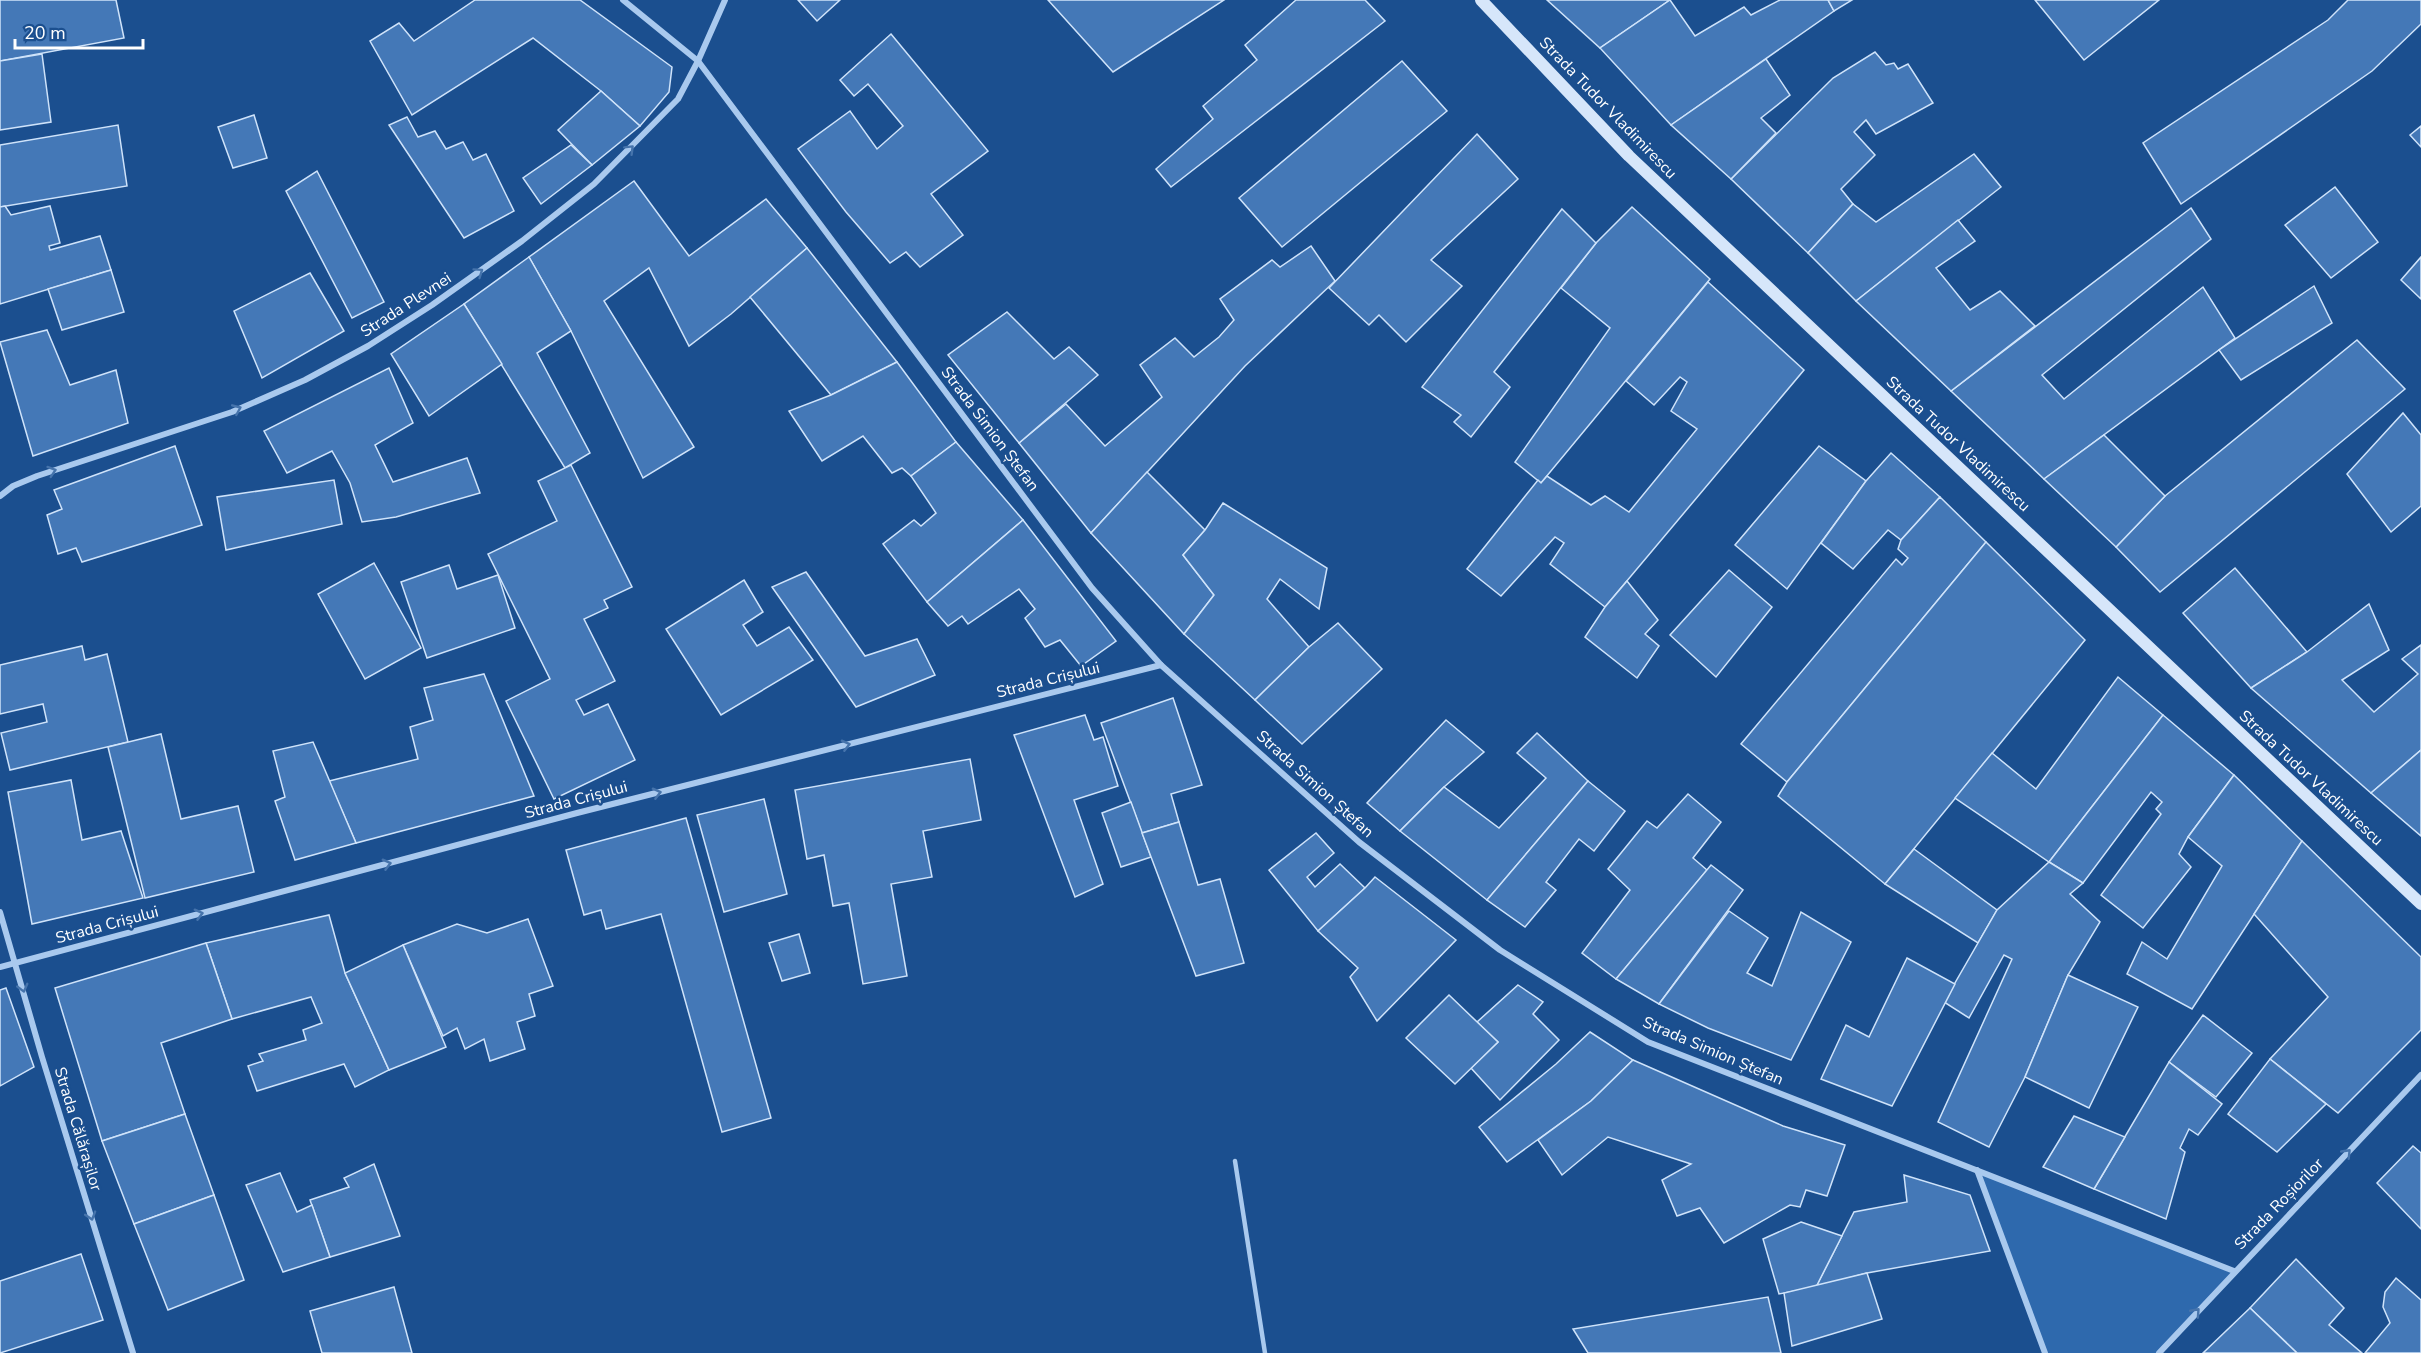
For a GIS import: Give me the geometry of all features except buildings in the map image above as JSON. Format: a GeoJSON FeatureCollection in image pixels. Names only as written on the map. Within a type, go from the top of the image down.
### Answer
{"type":"FeatureCollection","features":[{"type":"Feature","properties":{"kind":"street","name":"Strada Simion Ștefan"},"geometry":{"type":"LineString","coordinates":[[623,0],[698,61],[1092,588],[1161,665],[1359,843],[1500,950],[1648,1042],[2234,1271]]}},
{"type":"Feature","properties":{"kind":"street","name":"Strada Plevnei"},"geometry":{"type":"LineString","coordinates":[[0,496],[13,486],[37,476],[232,412],[305,380],[368,346],[432,306],[594,184],[678,99],[725,0]]}},
{"type":"Feature","properties":{"kind":"street","name":"Strada Tudor Vladimirescu"},"geometry":{"type":"LineString","coordinates":[[1481,0],[1629,156],[2421,904]]}},
{"type":"Feature","properties":{"kind":"street","name":"Strada Crișului"},"geometry":{"type":"LineString","coordinates":[[0,967],[566,816],[1161,665]]}},
{"type":"Feature","properties":{"kind":"street","name":"Strada Călărașilor"},"geometry":{"type":"LineString","coordinates":[[0,912],[133,1353]]}},
{"type":"Feature","properties":{"kind":"street","name":"Strada Roșiorilor"},"geometry":{"type":"LineString","coordinates":[[2159,1353],[2421,1075]]}},
{"type":"Feature","properties":{"kind":"street"},"geometry":{"type":"LineString","coordinates":[[1977,1170],[2045,1353]]}},
{"type":"Feature","properties":{"kind":"lane"},"geometry":{"type":"LineString","coordinates":[[1235,1161],[1265,1353]]}},
{"type":"Feature","properties":{"kind":"shaded area"},"geometry":{"type":"Polygon","coordinates":[[[1977,1170],[2234,1271],[2159,1353],[2045,1353],[1977,1170]]]}}]}
